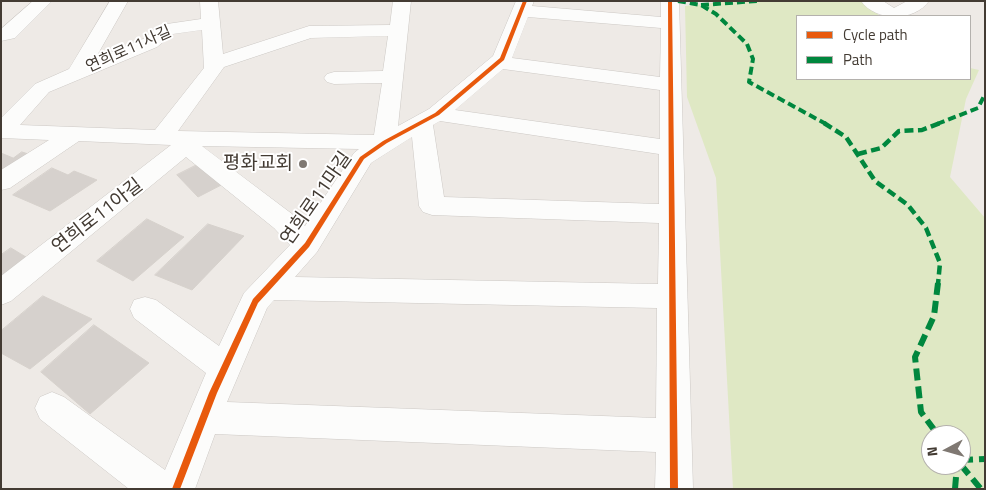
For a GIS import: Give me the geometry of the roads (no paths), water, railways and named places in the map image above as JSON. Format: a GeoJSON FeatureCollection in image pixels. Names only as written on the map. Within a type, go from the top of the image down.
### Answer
{"type":"FeatureCollection","features":[{"type":"Feature","properties":{"kind":"street"},"geometry":{"type":"LineString","coordinates":[[1,35],[8,34],[43,1]]}},
{"type":"Feature","properties":{"kind":"street","name":"연희로11사길"},"geometry":{"type":"LineString","coordinates":[[77,74],[119,1]]}},
{"type":"Feature","properties":{"kind":"street"},"geometry":{"type":"LineString","coordinates":[[180,142],[214,68],[209,1]]}},
{"type":"Feature","properties":{"kind":"street"},"geometry":{"type":"LineString","coordinates":[[2,131],[180,142],[385,142],[402,1]]}},
{"type":"Feature","properties":{"kind":"street"},"geometry":{"type":"LineString","coordinates":[[870,1],[892,15]]}},
{"type":"Feature","properties":{"kind":"street"},"geometry":{"type":"LineString","coordinates":[[896,15],[929,2]]}},
{"type":"Feature","properties":{"kind":"street","name":"연희로11마길"},"geometry":{"type":"LineString","coordinates":[[176,489],[224,368],[255,301],[307,245],[362,158],[385,142],[430,119],[502,59],[523,6],[670,12],[674,489]]}},
{"type":"Feature","properties":{"kind":"street","name":"연희로11사길"},"geometry":{"type":"LineString","coordinates":[[2,131],[42,88],[150,43],[167,29],[212,23]]}},
{"type":"Feature","properties":{"kind":"street"},"geometry":{"type":"LineString","coordinates":[[214,64],[309,32],[400,30]]}},
{"type":"Feature","properties":{"kind":"street"},"geometry":{"type":"LineString","coordinates":[[498,62],[670,85]]}},
{"type":"Feature","properties":{"kind":"street"},"geometry":{"type":"LineString","coordinates":[[334,78],[392,77]]}},
{"type":"Feature","properties":{"kind":"street"},"geometry":{"type":"LineString","coordinates":[[671,148],[430,119],[432,206],[672,214]]}},
{"type":"Feature","properties":{"kind":"street"},"geometry":{"type":"LineString","coordinates":[[1,182],[74,134]]}},
{"type":"Feature","properties":{"kind":"street","name":"연희로11마길"},"geometry":{"type":"LineString","coordinates":[[180,142],[283,221],[307,245]]}},
{"type":"Feature","properties":{"kind":"street","name":"연희로11아길"},"geometry":{"type":"LineString","coordinates":[[1,294],[180,142]]}},
{"type":"Feature","properties":{"kind":"street"},"geometry":{"type":"LineString","coordinates":[[267,288],[672,296]]}},
{"type":"Feature","properties":{"kind":"street"},"geometry":{"type":"LineString","coordinates":[[145,309],[224,368]]}},
{"type":"Feature","properties":{"kind":"street"},"geometry":{"type":"LineString","coordinates":[[52,408],[160,489]]}},
{"type":"Feature","properties":{"kind":"street"},"geometry":{"type":"LineString","coordinates":[[204,417],[674,436]]}},
{"type":"Feature","properties":{"kind":"place","name":"평화교회"},"geometry":{"type":"Point","coordinates":[303,164]}}]}
